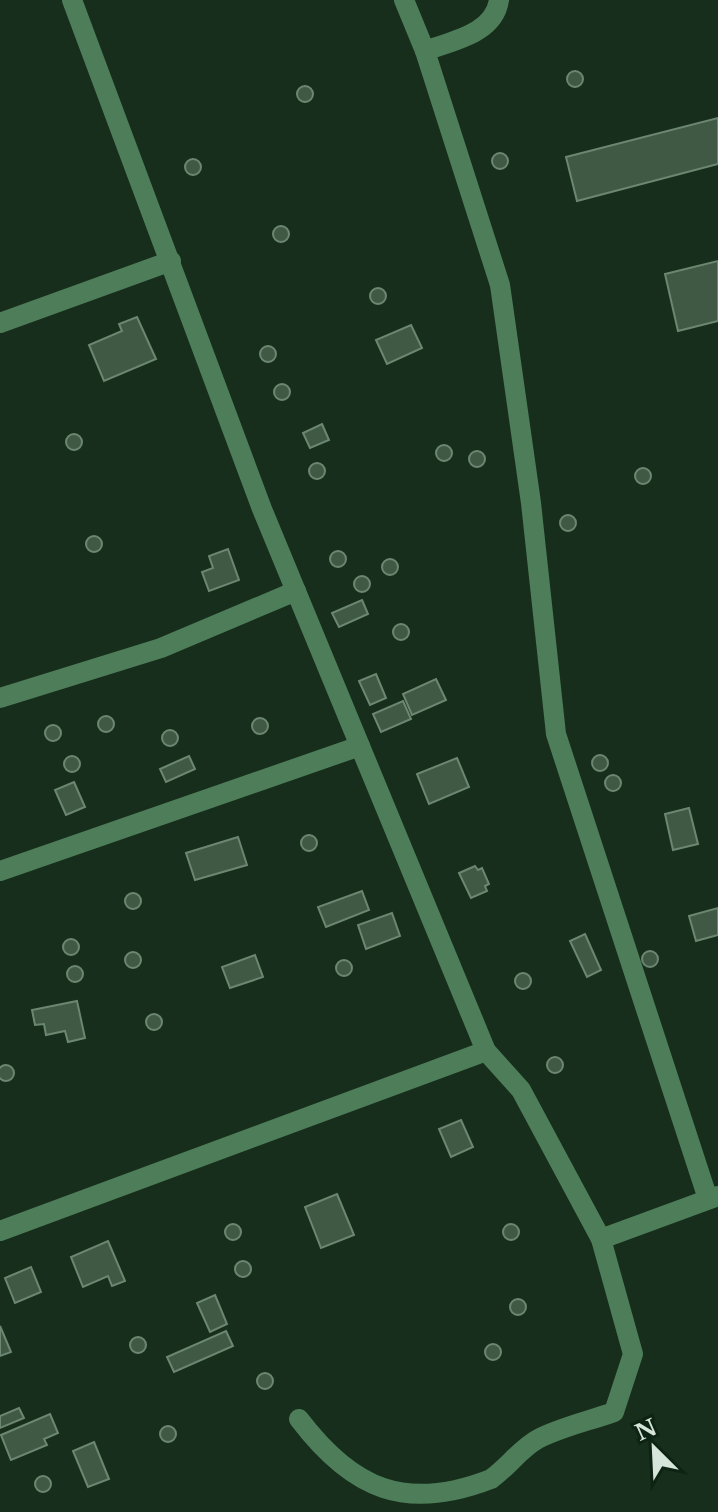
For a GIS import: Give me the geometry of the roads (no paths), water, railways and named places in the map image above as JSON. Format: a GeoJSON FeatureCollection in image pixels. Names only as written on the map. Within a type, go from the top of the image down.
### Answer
{"type":"FeatureCollection","features":[{"type":"Feature","properties":{"kind":"street"},"geometry":{"type":"LineString","coordinates":[[72,0],[296,591],[486,1051],[521,1090],[601,1239],[633,1354],[614,1412],[537,1440],[492,1478],[445,1505],[390,1508],[329,1460],[299,1419]]}},
{"type":"Feature","properties":{"kind":"street"},"geometry":{"type":"LineString","coordinates":[[404,0],[425,51],[500,285],[531,503],[556,734],[713,1198],[601,1239]]}},
{"type":"Feature","properties":{"kind":"street"},"geometry":{"type":"LineString","coordinates":[[425,51],[478,32],[498,8],[499,0]]}},
{"type":"Feature","properties":{"kind":"street"},"geometry":{"type":"LineString","coordinates":[[0,323],[171,261]]}},
{"type":"Feature","properties":{"kind":"street"},"geometry":{"type":"LineString","coordinates":[[0,698],[161,648],[296,591]]}},
{"type":"Feature","properties":{"kind":"street"},"geometry":{"type":"LineString","coordinates":[[0,871],[360,746]]}},
{"type":"Feature","properties":{"kind":"street"},"geometry":{"type":"LineString","coordinates":[[0,1231],[486,1051]]}}]}
